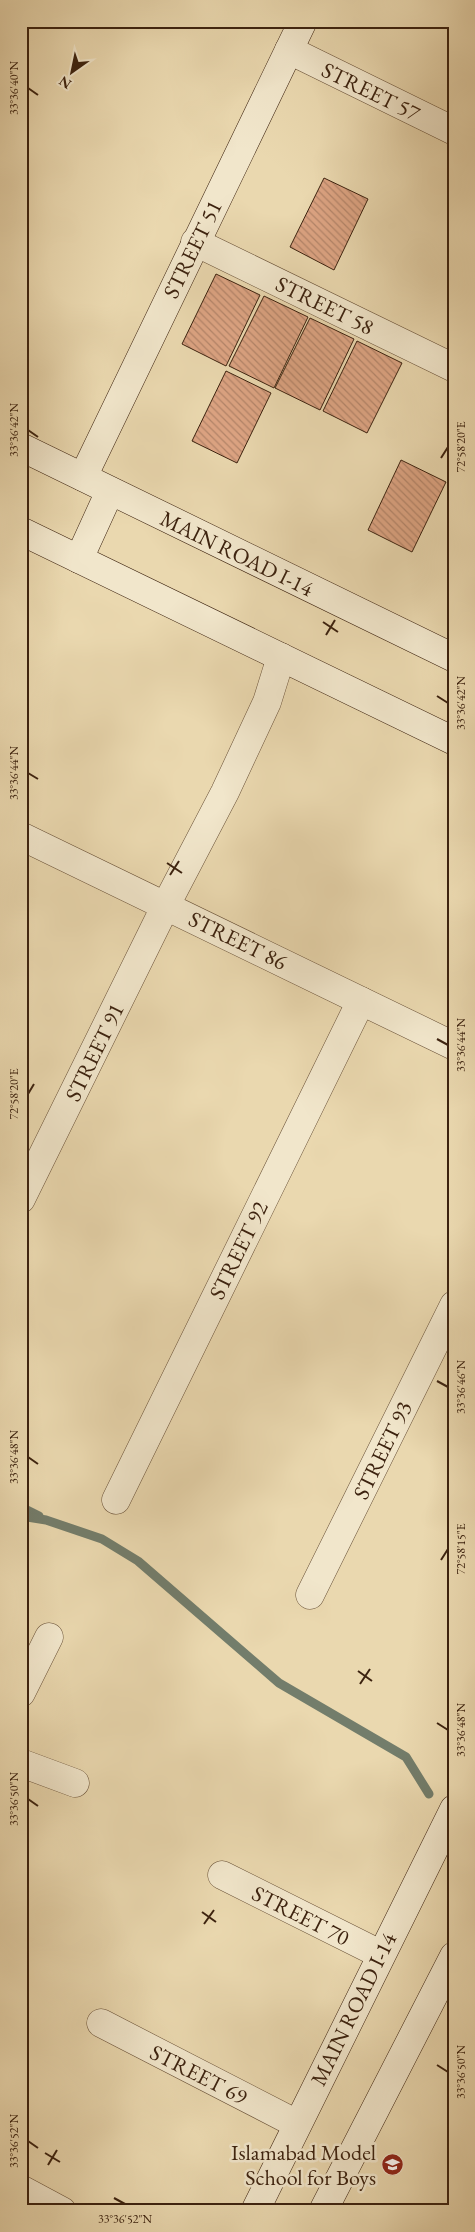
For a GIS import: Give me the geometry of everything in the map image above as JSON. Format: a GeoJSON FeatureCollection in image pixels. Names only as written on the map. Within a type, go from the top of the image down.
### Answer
{"type":"FeatureCollection","features":[{"type":"Feature","properties":{"kind":"street","name":"STREET 51"},"geometry":{"type":"LineString","coordinates":[[83,477],[303,21]]}},
{"type":"Feature","properties":{"kind":"street","name":"STREET 57"},"geometry":{"type":"LineString","coordinates":[[289,50],[454,131]]}},
{"type":"Feature","properties":{"kind":"street","name":"STREET 58"},"geometry":{"type":"LineString","coordinates":[[195,242],[454,368]]}},
{"type":"Feature","properties":{"kind":"street","name":"MAIN ROAD I-14"},"geometry":{"type":"LineString","coordinates":[[21,447],[454,658]]}},
{"type":"Feature","properties":{"kind":"street"},"geometry":{"type":"LineString","coordinates":[[79,559],[110,491]]}},
{"type":"Feature","properties":{"kind":"street"},"geometry":{"type":"LineString","coordinates":[[21,531],[454,741]]}},
{"type":"Feature","properties":{"kind":"street","name":"STREET 91"},"geometry":{"type":"LineString","coordinates":[[21,1198],[246,748],[267,702],[281,657]]}},
{"type":"Feature","properties":{"kind":"street","name":"STREET 86"},"geometry":{"type":"LineString","coordinates":[[21,836],[454,1046]]}},
{"type":"Feature","properties":{"kind":"street","name":"STREET 92"},"geometry":{"type":"LineString","coordinates":[[116,1500],[361,1001]]}},
{"type":"Feature","properties":{"kind":"street","name":"STREET 93"},"geometry":{"type":"LineString","coordinates":[[310,1595],[454,1304]]}},
{"type":"Feature","properties":{"kind":"street"},"geometry":{"type":"LineString","coordinates":[[21,1693],[49,1637]]}},
{"type":"Feature","properties":{"kind":"street"},"geometry":{"type":"LineString","coordinates":[[21,1763],[75,1783]]}},
{"type":"Feature","properties":{"kind":"street","name":"MAIN ROAD I-14"},"geometry":{"type":"LineString","coordinates":[[255,2211],[380,1954],[454,1809]]}},
{"type":"Feature","properties":{"kind":"street","name":"STREET 70"},"geometry":{"type":"LineString","coordinates":[[222,1875],[380,1954]]}},
{"type":"Feature","properties":{"kind":"street"},"geometry":{"type":"LineString","coordinates":[[323,2211],[454,1956]]}},
{"type":"Feature","properties":{"kind":"street","name":"STREET 69"},"geometry":{"type":"LineString","coordinates":[[101,2023],[297,2124]]}},
{"type":"Feature","properties":{"kind":"street"},"geometry":{"type":"LineString","coordinates":[[21,2189],[62,2211]]}},
{"type":"Feature","properties":{"kind":"building"},"geometry":{"type":"Polygon","coordinates":[[[324,178],[368,199],[334,270],[290,247],[324,178]]]}},
{"type":"Feature","properties":{"kind":"building"},"geometry":{"type":"Polygon","coordinates":[[[216,274],[260,295],[226,366],[182,344],[216,274]]]}},
{"type":"Feature","properties":{"kind":"building"},"geometry":{"type":"Polygon","coordinates":[[[264,296],[308,317],[274,388],[229,366],[264,296]]]}},
{"type":"Feature","properties":{"kind":"building"},"geometry":{"type":"Polygon","coordinates":[[[310,318],[354,339],[320,410],[275,388],[310,318]]]}},
{"type":"Feature","properties":{"kind":"building"},"geometry":{"type":"Polygon","coordinates":[[[357,341],[402,363],[367,433],[323,411],[357,341]]]}},
{"type":"Feature","properties":{"kind":"building"},"geometry":{"type":"Polygon","coordinates":[[[226,371],[271,393],[237,463],[192,441],[226,371]]]}},
{"type":"Feature","properties":{"kind":"building"},"geometry":{"type":"Polygon","coordinates":[[[401,460],[446,482],[412,552],[368,530],[401,460]]]}},
{"type":"Feature","properties":{"kind":"waterway"},"geometry":{"type":"LineString","coordinates":[[21,1507],[39,1516]]}},
{"type":"Feature","properties":{"kind":"waterway"},"geometry":{"type":"LineString","coordinates":[[21,1516],[46,1520],[102,1539],[138,1561],[279,1683],[406,1757],[429,1794]]}},
{"type":"Feature","properties":{"kind":"place","name":"Islamabad Model School for Boys"},"geometry":{"type":"Point","coordinates":[392,2165]}}]}
